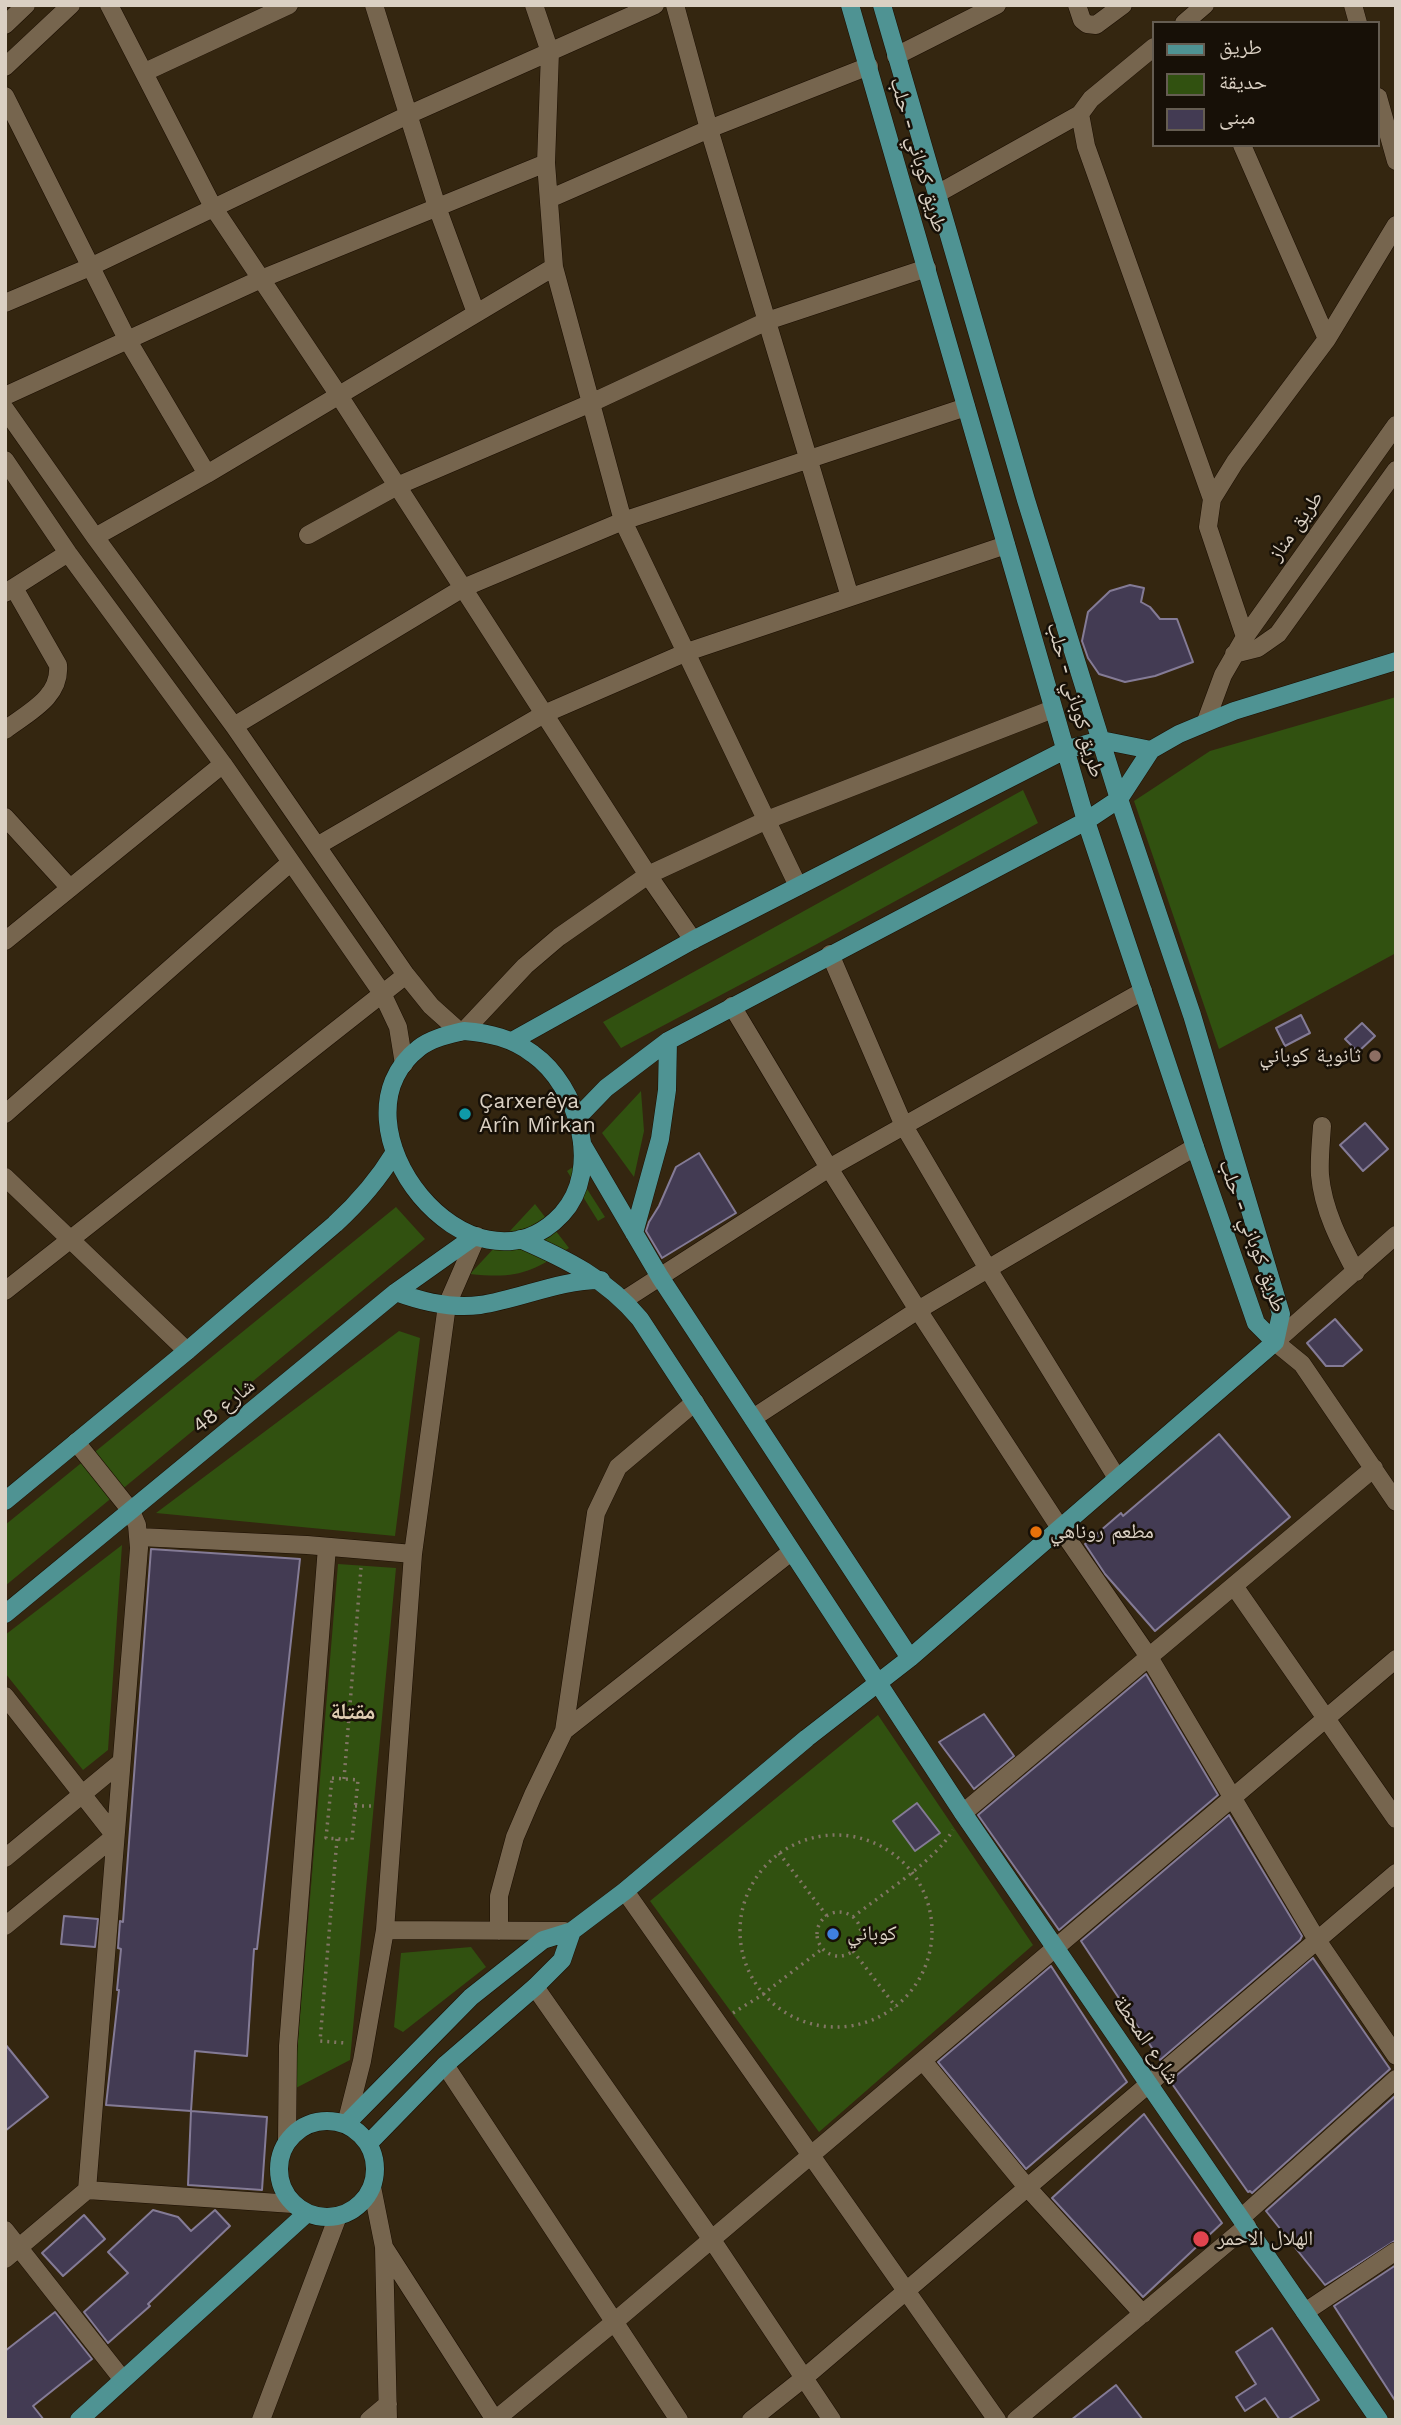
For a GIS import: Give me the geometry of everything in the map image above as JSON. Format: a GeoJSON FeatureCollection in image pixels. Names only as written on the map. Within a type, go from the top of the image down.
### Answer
{"type":"FeatureCollection","features":[{"type":"Feature","properties":{"kind":"main road","name":"طريق كوباني - حلب"},"geometry":{"type":"LineString","coordinates":[[850,5],[1086,821],[1256,1323],[1275,1342]]}},
{"type":"Feature","properties":{"kind":"main road","name":"طريق كوباني - حلب"},"geometry":{"type":"LineString","coordinates":[[884,11],[1026,500],[1119,799],[1192,1015],[1281,1314],[1275,1342]]}},
{"type":"Feature","properties":{"kind":"main road"},"geometry":{"type":"LineString","coordinates":[[857,26],[884,11]]}},
{"type":"Feature","properties":{"kind":"main road"},"geometry":{"type":"LineString","coordinates":[[577,1118],[606,1088],[668,1041],[1086,821],[1119,799],[1151,750],[1206,721],[1396,661]]}},
{"type":"Feature","properties":{"kind":"main road"},"geometry":{"type":"LineString","coordinates":[[512,1041],[693,940],[1065,750],[1101,740],[1151,750]]}},
{"type":"Feature","properties":{"kind":"main road"},"geometry":{"type":"LineString","coordinates":[[462,1031],[487,1033],[512,1041],[534,1054],[553,1072],[568,1094],[577,1118],[582,1144],[582,1168],[576,1192],[563,1213],[545,1229],[520,1239],[498,1240],[476,1236],[453,1226],[418,1194],[395,1152],[389,1107],[393,1085],[404,1064],[420,1047],[441,1036],[462,1031]]}},
{"type":"Feature","properties":{"kind":"main road"},"geometry":{"type":"LineString","coordinates":[[634,1233],[660,1139],[667,1090],[668,1041]]}},
{"type":"Feature","properties":{"kind":"main road"},"geometry":{"type":"LineString","coordinates":[[582,1144],[660,1277],[910,1658]]}},
{"type":"Feature","properties":{"kind":"main road"},"geometry":{"type":"LineString","coordinates":[[5,1501],[187,1352],[359,1203],[395,1152]]}},
{"type":"Feature","properties":{"kind":"main road","name":"48 شارع"},"geometry":{"type":"LineString","coordinates":[[5,1614],[396,1293],[476,1236]]}},
{"type":"Feature","properties":{"kind":"main road","name":"شارع المحطة"},"geometry":{"type":"LineString","coordinates":[[520,1239],[601,1280],[624,1300],[640,1319],[963,1813],[1379,2420]]}},
{"type":"Feature","properties":{"kind":"main road"},"geometry":{"type":"LineString","coordinates":[[396,1293],[447,1305],[478,1305],[559,1284],[601,1280]]}},
{"type":"Feature","properties":{"kind":"main road"},"geometry":{"type":"LineString","coordinates":[[346,2124],[471,1997],[543,1940],[572,1931],[625,1891],[807,1738],[910,1658],[1275,1342]]}},
{"type":"Feature","properties":{"kind":"main road"},"geometry":{"type":"LineString","coordinates":[[369,2143],[445,2065],[562,1960],[572,1931]]}},
{"type":"Feature","properties":{"kind":"main road"},"geometry":{"type":"LineString","coordinates":[[330,2120],[346,2124],[359,2132],[369,2143],[374,2157],[372,2187],[364,2200],[352,2210],[338,2216],[323,2217],[300,2208],[284,2190],[279,2174],[280,2158],[286,2142],[298,2130],[313,2122],[330,2120]]}},
{"type":"Feature","properties":{"kind":"main road"},"geometry":{"type":"LineString","coordinates":[[79,2420],[123,2381],[300,2208]]}},
{"type":"Feature","properties":{"kind":"street"},"geometry":{"type":"LineString","coordinates":[[5,25],[26,5]]}},
{"type":"Feature","properties":{"kind":"street"},"geometry":{"type":"LineString","coordinates":[[5,67],[71,5]]}},
{"type":"Feature","properties":{"kind":"street"},"geometry":{"type":"LineString","coordinates":[[110,5],[213,206],[693,940]]}},
{"type":"Feature","properties":{"kind":"street"},"geometry":{"type":"LineString","coordinates":[[145,72],[289,5]]}},
{"type":"Feature","properties":{"kind":"street"},"geometry":{"type":"LineString","coordinates":[[374,5],[438,207],[476,313]]}},
{"type":"Feature","properties":{"kind":"street"},"geometry":{"type":"LineString","coordinates":[[534,5],[550,52],[547,163],[554,267],[623,521],[798,886]]}},
{"type":"Feature","properties":{"kind":"street"},"geometry":{"type":"LineString","coordinates":[[5,303],[90,267],[408,115],[655,5]]}},
{"type":"Feature","properties":{"kind":"street"},"geometry":{"type":"LineString","coordinates":[[675,5],[709,129],[850,597]]}},
{"type":"Feature","properties":{"kind":"street"},"geometry":{"type":"LineString","coordinates":[[896,56],[996,5]]}},
{"type":"Feature","properties":{"kind":"street"},"geometry":{"type":"LineString","coordinates":[[1077,5],[1082,20],[1092,26],[1123,5]]}},
{"type":"Feature","properties":{"kind":"street"},"geometry":{"type":"LineString","coordinates":[[1187,21],[1205,5]]}},
{"type":"Feature","properties":{"kind":"street"},"geometry":{"type":"LineString","coordinates":[[937,194],[1080,114],[1091,99],[1152,49]]}},
{"type":"Feature","properties":{"kind":"street"},"geometry":{"type":"LineString","coordinates":[[549,199],[709,129],[869,66]]}},
{"type":"Feature","properties":{"kind":"street"},"geometry":{"type":"LineString","coordinates":[[5,96],[127,340],[207,474]]}},
{"type":"Feature","properties":{"kind":"street"},"geometry":{"type":"LineString","coordinates":[[1380,104],[1396,162]]}},
{"type":"Feature","properties":{"kind":"street"},"geometry":{"type":"LineString","coordinates":[[1080,114],[1086,146],[1212,499]]}},
{"type":"Feature","properties":{"kind":"street"},"geometry":{"type":"LineString","coordinates":[[1243,147],[1327,339]]}},
{"type":"Feature","properties":{"kind":"street"},"geometry":{"type":"LineString","coordinates":[[5,396],[261,279],[547,163]]}},
{"type":"Feature","properties":{"kind":"street"},"geometry":{"type":"LineString","coordinates":[[1245,638],[1208,527],[1212,499],[1235,462],[1327,339],[1396,225]]}},
{"type":"Feature","properties":{"kind":"street"},"geometry":{"type":"LineString","coordinates":[[95,537],[207,474],[554,267]]}},
{"type":"Feature","properties":{"kind":"street"},"geometry":{"type":"LineString","coordinates":[[307,535],[397,486],[591,403],[767,321],[927,268]]}},
{"type":"Feature","properties":{"kind":"street"},"geometry":{"type":"LineString","coordinates":[[234,726],[463,588],[623,521],[966,407]]}},
{"type":"Feature","properties":{"kind":"street"},"geometry":{"type":"LineString","coordinates":[[5,409],[234,726],[406,975],[431,1006],[462,1031],[525,966],[559,937],[648,875],[767,820],[1053,709]]}},
{"type":"Feature","properties":{"kind":"street","name":"طريق مناز"},"geometry":{"type":"LineString","coordinates":[[1206,721],[1213,698],[1234,654],[1396,425]]}},
{"type":"Feature","properties":{"kind":"street"},"geometry":{"type":"LineString","coordinates":[[5,460],[68,553],[223,764],[382,993],[398,1027],[404,1064]]}},
{"type":"Feature","properties":{"kind":"street"},"geometry":{"type":"LineString","coordinates":[[1234,654],[1258,648],[1278,634],[1396,470]]}},
{"type":"Feature","properties":{"kind":"street"},"geometry":{"type":"LineString","coordinates":[[1357,480],[1377,495]]}},
{"type":"Feature","properties":{"kind":"street"},"geometry":{"type":"LineString","coordinates":[[317,846],[544,713],[687,652],[1006,545]]}},
{"type":"Feature","properties":{"kind":"street"},"geometry":{"type":"LineString","coordinates":[[5,730],[48,698],[60,679],[58,665],[9,591],[68,553]]}},
{"type":"Feature","properties":{"kind":"street"},"geometry":{"type":"LineString","coordinates":[[5,941],[223,764]]}},
{"type":"Feature","properties":{"kind":"street"},"geometry":{"type":"LineString","coordinates":[[5,817],[69,887]]}},
{"type":"Feature","properties":{"kind":"street"},"geometry":{"type":"LineString","coordinates":[[5,1114],[291,862]]}},
{"type":"Feature","properties":{"kind":"street"},"geometry":{"type":"LineString","coordinates":[[830,954],[904,1126],[988,1269],[1117,1478]]}},
{"type":"Feature","properties":{"kind":"street"},"geometry":{"type":"LineString","coordinates":[[5,1291],[406,975]]}},
{"type":"Feature","properties":{"kind":"street"},"geometry":{"type":"LineString","coordinates":[[624,1300],[829,1168],[1143,991]]}},
{"type":"Feature","properties":{"kind":"street"},"geometry":{"type":"LineString","coordinates":[[732,1006],[918,1310],[1060,1528],[1149,1657],[1317,1940],[1396,2056]]}},
{"type":"Feature","properties":{"kind":"street"},"geometry":{"type":"LineString","coordinates":[[1322,1126],[1322,1191],[1335,1232],[1356,1272]]}},
{"type":"Feature","properties":{"kind":"street"},"geometry":{"type":"LineString","coordinates":[[752,1418],[918,1310],[1195,1147]]}},
{"type":"Feature","properties":{"kind":"street"},"geometry":{"type":"LineString","coordinates":[[5,1177],[187,1352]]}},
{"type":"Feature","properties":{"kind":"street"},"geometry":{"type":"LineString","coordinates":[[1396,1235],[1275,1342],[1302,1364],[1396,1502]]}},
{"type":"Feature","properties":{"kind":"street"},"geometry":{"type":"LineString","coordinates":[[346,2124],[365,2044],[386,1930],[413,1554],[447,1305],[476,1236]]}},
{"type":"Feature","properties":{"kind":"street"},"geometry":{"type":"LineString","coordinates":[[499,1931],[499,1896],[515,1837],[564,1731],[596,1513],[618,1467],[695,1402]]}},
{"type":"Feature","properties":{"kind":"street"},"geometry":{"type":"LineString","coordinates":[[76,1442],[131,1511],[139,1537],[87,2190]]}},
{"type":"Feature","properties":{"kind":"street"},"geometry":{"type":"LineString","coordinates":[[963,1813],[1374,1468]]}},
{"type":"Feature","properties":{"kind":"street"},"geometry":{"type":"LineString","coordinates":[[139,1537],[413,1554]]}},
{"type":"Feature","properties":{"kind":"street"},"geometry":{"type":"LineString","coordinates":[[286,2142],[288,2046],[327,1547]]}},
{"type":"Feature","properties":{"kind":"street"},"geometry":{"type":"LineString","coordinates":[[564,1731],[790,1552]]}},
{"type":"Feature","properties":{"kind":"street"},"geometry":{"type":"LineString","coordinates":[[1234,1586],[1396,1819]]}},
{"type":"Feature","properties":{"kind":"street"},"geometry":{"type":"LineString","coordinates":[[383,2247],[495,2420],[614,2323],[1396,1659]]}},
{"type":"Feature","properties":{"kind":"street"},"geometry":{"type":"LineString","coordinates":[[5,1696],[115,1836]]}},
{"type":"Feature","properties":{"kind":"street"},"geometry":{"type":"LineString","coordinates":[[5,1858],[120,1763]]}},
{"type":"Feature","properties":{"kind":"street"},"geometry":{"type":"LineString","coordinates":[[5,1926],[115,1836]]}},
{"type":"Feature","properties":{"kind":"street"},"geometry":{"type":"LineString","coordinates":[[751,2420],[804,2378],[1396,1873]]}},
{"type":"Feature","properties":{"kind":"street"},"geometry":{"type":"LineString","coordinates":[[625,1891],[997,2420]]}},
{"type":"Feature","properties":{"kind":"street"},"geometry":{"type":"LineString","coordinates":[[386,1930],[572,1931]]}},
{"type":"Feature","properties":{"kind":"street"},"geometry":{"type":"LineString","coordinates":[[535,1987],[712,2240],[832,2420]]}},
{"type":"Feature","properties":{"kind":"street"},"geometry":{"type":"LineString","coordinates":[[923,2061],[1026,2186],[1143,2314]]}},
{"type":"Feature","properties":{"kind":"street"},"geometry":{"type":"LineString","coordinates":[[445,2065],[678,2420]]}},
{"type":"Feature","properties":{"kind":"street"},"geometry":{"type":"LineString","coordinates":[[1016,2420],[1143,2314],[1396,2079]]}},
{"type":"Feature","properties":{"kind":"street"},"geometry":{"type":"LineString","coordinates":[[369,2420],[388,2412],[383,2247],[372,2187]]}},
{"type":"Feature","properties":{"kind":"street"},"geometry":{"type":"LineString","coordinates":[[12,2253],[87,2190],[300,2208]]}},
{"type":"Feature","properties":{"kind":"street"},"geometry":{"type":"LineString","coordinates":[[261,2420],[338,2216]]}},
{"type":"Feature","properties":{"kind":"street"},"geometry":{"type":"LineString","coordinates":[[5,2230],[12,2253],[123,2381]]}},
{"type":"Feature","properties":{"kind":"street"},"geometry":{"type":"LineString","coordinates":[[1305,2312],[1396,2251]]}},
{"type":"Feature","properties":{"kind":"path"},"geometry":{"type":"LineString","coordinates":[[344,1779],[363,1550]]}},
{"type":"Feature","properties":{"kind":"path"},"geometry":{"type":"LineString","coordinates":[[332,1778],[344,1779],[358,1780],[352,1840],[326,1838],[332,1778]]}},
{"type":"Feature","properties":{"kind":"path"},"geometry":{"type":"LineString","coordinates":[[853,1917],[947,1840],[963,1813]]}},
{"type":"Feature","properties":{"kind":"path"},"geometry":{"type":"LineString","coordinates":[[844,1835],[864,1838],[891,1851],[912,1871],[927,1897],[932,1927],[929,1957],[916,1984],[896,2007],[870,2021],[841,2028],[812,2025],[785,2014],[762,1995],[746,1967],[738,1936],[742,1905],[756,1875],[779,1853],[805,1839],[844,1835]]}},
{"type":"Feature","properties":{"kind":"path"},"geometry":{"type":"LineString","coordinates":[[337,1839],[320,2041],[365,2044]]}},
{"type":"Feature","properties":{"kind":"path"},"geometry":{"type":"LineString","coordinates":[[779,1853],[827,1916]]}},
{"type":"Feature","properties":{"kind":"path"},"geometry":{"type":"LineString","coordinates":[[834,1911],[841,1911],[858,1921],[861,1941],[847,1955],[833,1956],[822,1949],[816,1937],[816,1930],[822,1918],[827,1916],[834,1911]]}},
{"type":"Feature","properties":{"kind":"path"},"geometry":{"type":"LineString","coordinates":[[718,2023],[762,1995],[822,1949]]}},
{"type":"Feature","properties":{"kind":"path"},"geometry":{"type":"LineString","coordinates":[[853,1951],[896,2007]]}},
{"type":"Feature","properties":{"kind":"green space"},"geometry":{"type":"Polygon","coordinates":[[[1396,697],[1396,953],[1219,1049],[1134,801],[1210,751],[1396,697]]]}},
{"type":"Feature","properties":{"kind":"green space"},"geometry":{"type":"Polygon","coordinates":[[[1023,790],[1038,823],[621,1048],[603,1022],[1023,790]]]}},
{"type":"Feature","properties":{"kind":"green space"},"geometry":{"type":"Polygon","coordinates":[[[641,1091],[644,1131],[634,1177],[602,1133],[641,1091]]]}},
{"type":"Feature","properties":{"kind":"green space"},"geometry":{"type":"Polygon","coordinates":[[[573,1167],[605,1217],[598,1221],[567,1171],[573,1167]]]}},
{"type":"Feature","properties":{"kind":"green space"},"geometry":{"type":"Polygon","coordinates":[[[535,1204],[569,1248],[533,1269],[512,1275],[470,1274],[535,1204]]]}},
{"type":"Feature","properties":{"kind":"green space"},"geometry":{"type":"Polygon","coordinates":[[[396,1207],[425,1239],[5,1586],[5,1525],[396,1207]]]}},
{"type":"Feature","properties":{"kind":"green space"},"geometry":{"type":"Polygon","coordinates":[[[399,1331],[420,1338],[395,1536],[156,1513],[399,1331]]]}},
{"type":"Feature","properties":{"kind":"green space"},"geometry":{"type":"Polygon","coordinates":[[[122,1545],[108,1750],[83,1770],[5,1673],[5,1635],[122,1545]]]}},
{"type":"Feature","properties":{"kind":"green space"},"geometry":{"type":"Polygon","coordinates":[[[338,1564],[396,1568],[350,2060],[294,2089],[338,1564]]]}},
{"type":"Feature","properties":{"kind":"green space"},"geometry":{"type":"Polygon","coordinates":[[[878,1715],[1033,1945],[819,2132],[650,1901],[878,1715]]]}},
{"type":"Feature","properties":{"kind":"green space"},"geometry":{"type":"Polygon","coordinates":[[[471,1947],[486,1967],[403,2032],[394,2027],[401,1953],[471,1947]]]}},
{"type":"Feature","properties":{"kind":"building"},"geometry":{"type":"Polygon","coordinates":[[[1130,585],[1144,588],[1141,602],[1150,607],[1160,619],[1177,619],[1193,662],[1155,676],[1125,682],[1099,674],[1088,658],[1082,641],[1088,612],[1110,591],[1130,585]]]}},
{"type":"Feature","properties":{"kind":"building"},"geometry":{"type":"Polygon","coordinates":[[[1301,1015],[1310,1033],[1285,1046],[1276,1028],[1301,1015]]]}},
{"type":"Feature","properties":{"kind":"building"},"geometry":{"type":"Polygon","coordinates":[[[1362,1023],[1375,1036],[1358,1052],[1345,1039],[1362,1023]]]}},
{"type":"Feature","properties":{"kind":"building"},"geometry":{"type":"Polygon","coordinates":[[[1365,1123],[1388,1149],[1363,1171],[1340,1145],[1365,1123]]]}},
{"type":"Feature","properties":{"kind":"building"},"geometry":{"type":"Polygon","coordinates":[[[699,1153],[736,1213],[662,1258],[646,1231],[649,1222],[676,1167],[699,1153]]]}},
{"type":"Feature","properties":{"kind":"building"},"geometry":{"type":"Polygon","coordinates":[[[1335,1319],[1362,1350],[1343,1366],[1326,1366],[1307,1343],[1335,1319]]]}},
{"type":"Feature","properties":{"kind":"building"},"geometry":{"type":"Polygon","coordinates":[[[1219,1434],[1290,1517],[1155,1631],[1105,1574],[1085,1544],[1121,1513],[1123,1516],[1219,1434]]]}},
{"type":"Feature","properties":{"kind":"building"},"geometry":{"type":"Polygon","coordinates":[[[151,1549],[300,1559],[257,1949],[254,1949],[247,2056],[195,2051],[191,2111],[106,2105],[119,1990],[121,1949],[118,1948],[120,1921],[123,1922],[151,1549]]]}},
{"type":"Feature","properties":{"kind":"building"},"geometry":{"type":"Polygon","coordinates":[[[1146,1674],[1218,1795],[1059,1930],[978,1815],[1146,1674]]]}},
{"type":"Feature","properties":{"kind":"building"},"geometry":{"type":"Polygon","coordinates":[[[984,1714],[1014,1756],[974,1789],[939,1742],[984,1714]]]}},
{"type":"Feature","properties":{"kind":"building"},"geometry":{"type":"Polygon","coordinates":[[[917,1803],[940,1833],[915,1851],[893,1821],[917,1803]]]}},
{"type":"Feature","properties":{"kind":"building"},"geometry":{"type":"Polygon","coordinates":[[[1229,1815],[1302,1936],[1160,2060],[1081,1941],[1229,1815]]]}},
{"type":"Feature","properties":{"kind":"building"},"geometry":{"type":"Polygon","coordinates":[[[64,1916],[98,1919],[95,1947],[61,1944],[64,1916]]]}},
{"type":"Feature","properties":{"kind":"building"},"geometry":{"type":"Polygon","coordinates":[[[1313,1958],[1390,2069],[1252,2193],[1248,2192],[1170,2081],[1313,1958]]]}},
{"type":"Feature","properties":{"kind":"building"},"geometry":{"type":"Polygon","coordinates":[[[1051,1966],[1127,2082],[1026,2169],[938,2062],[1051,1966]]]}},
{"type":"Feature","properties":{"kind":"building"},"geometry":{"type":"Polygon","coordinates":[[[5,2044],[48,2097],[5,2131],[5,2044]]]}},
{"type":"Feature","properties":{"kind":"building"},"geometry":{"type":"Polygon","coordinates":[[[1396,2095],[1396,2240],[1325,2285],[1266,2211],[1396,2095]]]}},
{"type":"Feature","properties":{"kind":"building"},"geometry":{"type":"Polygon","coordinates":[[[191,2111],[267,2117],[262,2190],[188,2185],[191,2111]]]}},
{"type":"Feature","properties":{"kind":"building"},"geometry":{"type":"Polygon","coordinates":[[[1144,2114],[1222,2223],[1143,2297],[1052,2198],[1144,2114]]]}},
{"type":"Feature","properties":{"kind":"building"},"geometry":{"type":"Polygon","coordinates":[[[153,2210],[178,2217],[191,2231],[215,2210],[230,2226],[148,2304],[150,2306],[108,2343],[84,2312],[128,2273],[108,2252],[153,2210]]]}},
{"type":"Feature","properties":{"kind":"building"},"geometry":{"type":"Polygon","coordinates":[[[84,2215],[105,2239],[63,2276],[42,2253],[84,2215]]]}},
{"type":"Feature","properties":{"kind":"building"},"geometry":{"type":"Polygon","coordinates":[[[1396,2265],[1396,2402],[1334,2306],[1396,2265]]]}},
{"type":"Feature","properties":{"kind":"building"},"geometry":{"type":"Polygon","coordinates":[[[55,2312],[92,2359],[33,2406],[44,2420],[5,2420],[5,2351],[55,2312]]]}},
{"type":"Feature","properties":{"kind":"building"},"geometry":{"type":"Polygon","coordinates":[[[1272,2328],[1319,2400],[1287,2420],[1280,2420],[1265,2398],[1245,2411],[1236,2397],[1256,2384],[1236,2352],[1272,2328]]]}},
{"type":"Feature","properties":{"kind":"building"},"geometry":{"type":"Polygon","coordinates":[[[1116,2385],[1143,2420],[1071,2420],[1116,2385]]]}},
{"type":"Feature","properties":{"kind":"place","name":"ثانوية كوباني"},"geometry":{"type":"Point","coordinates":[1375,1056]}},
{"type":"Feature","properties":{"kind":"place","name":"Çarxerêya Arîn Mîrkan"},"geometry":{"type":"Point","coordinates":[465,1114]}},
{"type":"Feature","properties":{"kind":"place","name":"مطعم روناهي"},"geometry":{"type":"Point","coordinates":[1036,1532]}},
{"type":"Feature","properties":{"kind":"place","name":"كوباني"},"geometry":{"type":"Point","coordinates":[833,1934]}},
{"type":"Feature","properties":{"kind":"place","name":"الهلال الاحمر"},"geometry":{"type":"Point","coordinates":[1201,2239]}},
{"type":"Feature","properties":{"kind":"district","name":"مقتلة"},"geometry":{"type":"Point","coordinates":[353,1712]}}]}
